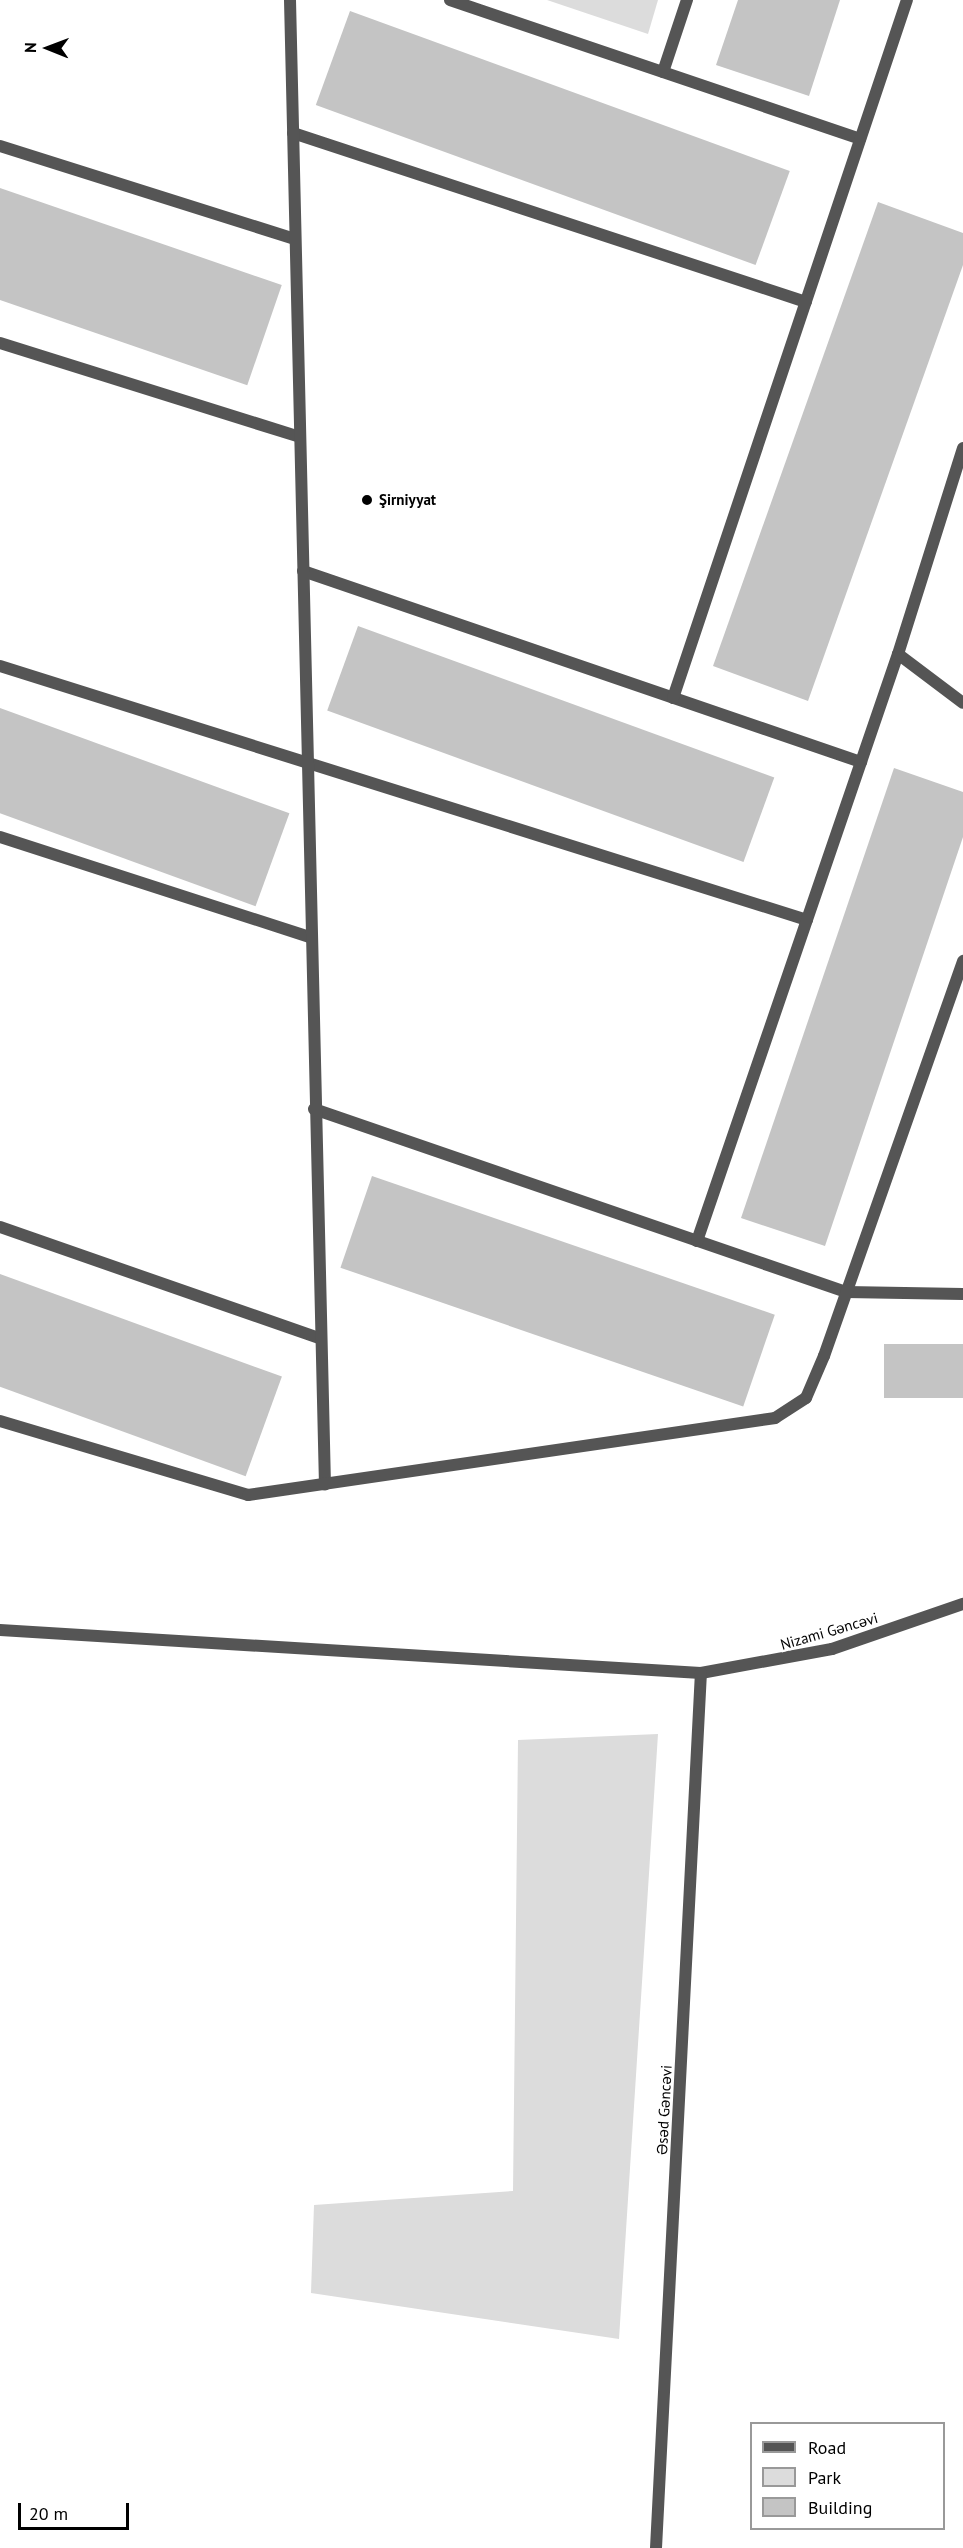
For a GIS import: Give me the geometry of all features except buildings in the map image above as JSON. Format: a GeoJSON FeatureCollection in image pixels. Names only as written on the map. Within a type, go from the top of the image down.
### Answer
{"type":"FeatureCollection","features":[{"type":"Feature","properties":{"kind":"street"},"geometry":{"type":"LineString","coordinates":[[290,0],[314,1109],[325,1485]]}},
{"type":"Feature","properties":{"kind":"street"},"geometry":{"type":"LineString","coordinates":[[450,0],[860,139]]}},
{"type":"Feature","properties":{"kind":"street"},"geometry":{"type":"LineString","coordinates":[[663,72],[687,0]]}},
{"type":"Feature","properties":{"kind":"street"},"geometry":{"type":"LineString","coordinates":[[673,698],[907,0]]}},
{"type":"Feature","properties":{"kind":"street"},"geometry":{"type":"LineString","coordinates":[[293,133],[806,302]]}},
{"type":"Feature","properties":{"kind":"street"},"geometry":{"type":"LineString","coordinates":[[0,146],[295,239]]}},
{"type":"Feature","properties":{"kind":"street"},"geometry":{"type":"LineString","coordinates":[[0,343],[300,437]]}},
{"type":"Feature","properties":{"kind":"street"},"geometry":{"type":"LineString","coordinates":[[697,1241],[898,654],[963,448]]}},
{"type":"Feature","properties":{"kind":"street"},"geometry":{"type":"LineString","coordinates":[[303,571],[861,762]]}},
{"type":"Feature","properties":{"kind":"street"},"geometry":{"type":"LineString","coordinates":[[898,654],[963,703]]}},
{"type":"Feature","properties":{"kind":"street"},"geometry":{"type":"LineString","coordinates":[[0,666],[807,920]]}},
{"type":"Feature","properties":{"kind":"street"},"geometry":{"type":"LineString","coordinates":[[0,837],[310,937]]}},
{"type":"Feature","properties":{"kind":"street"},"geometry":{"type":"LineString","coordinates":[[0,1421],[248,1496],[775,1418],[806,1398],[846,1292],[963,961]]}},
{"type":"Feature","properties":{"kind":"street"},"geometry":{"type":"LineString","coordinates":[[314,1109],[846,1292],[963,1294]]}},
{"type":"Feature","properties":{"kind":"street"},"geometry":{"type":"LineString","coordinates":[[0,1227],[320,1338]]}},
{"type":"Feature","properties":{"kind":"street","name":"Nizami Gəncəvi"},"geometry":{"type":"LineString","coordinates":[[0,1630],[701,1673],[832,1649],[963,1604]]}},
{"type":"Feature","properties":{"kind":"street","name":"Əsəd Gəncəvi"},"geometry":{"type":"LineString","coordinates":[[656,2548],[701,1673]]}},
{"type":"Feature","properties":{"kind":"green space"},"geometry":{"type":"Polygon","coordinates":[[[547,0],[658,0],[648,34],[547,0]]]}},
{"type":"Feature","properties":{"kind":"green space"},"geometry":{"type":"Polygon","coordinates":[[[658,1734],[619,2339],[311,2293],[314,2205],[513,2191],[518,1740],[658,1734]]]}},
{"type":"Feature","properties":{"kind":"place","name":"Şirniyyat"},"geometry":{"type":"Point","coordinates":[367,500]}}]}
